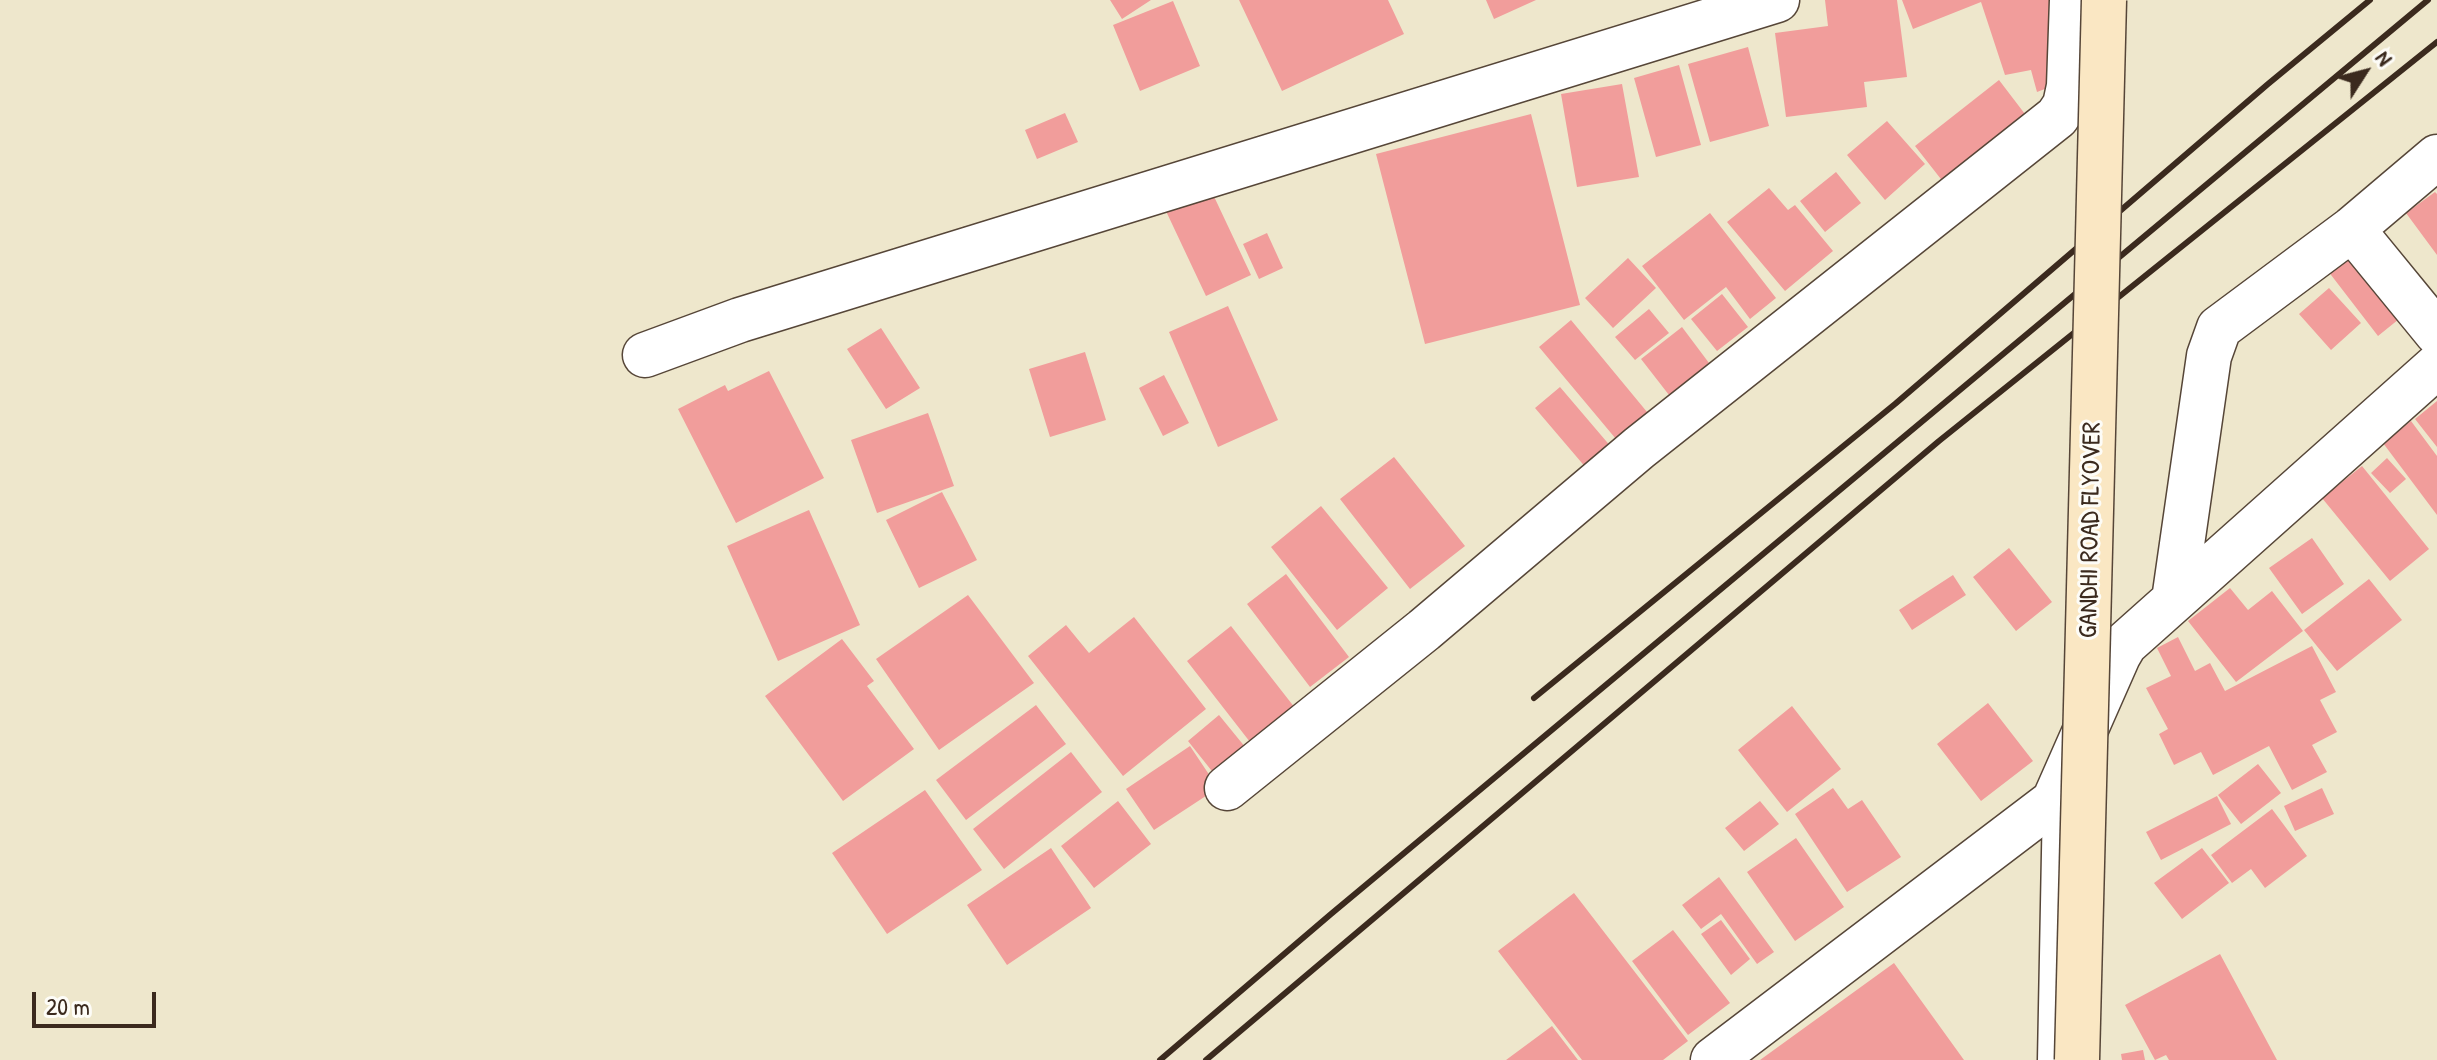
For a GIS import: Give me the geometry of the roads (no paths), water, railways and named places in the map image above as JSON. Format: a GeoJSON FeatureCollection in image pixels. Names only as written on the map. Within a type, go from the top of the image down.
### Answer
{"type":"FeatureCollection","features":[{"type":"Feature","properties":{"kind":"main road","name":"GANDHI ROAD FLYOVER"},"geometry":{"type":"LineString","coordinates":[[2077,1060],[2104,0]]}},
{"type":"Feature","properties":{"kind":"street"},"geometry":{"type":"LineString","coordinates":[[645,355],[740,320],[1717,9],[1777,0]]}},
{"type":"Feature","properties":{"kind":"street"},"geometry":{"type":"LineString","coordinates":[[1227,788],[1424,630],[1639,448],[2057,117],[2065,105],[2069,86],[2072,0]]}},
{"type":"Feature","properties":{"kind":"street"},"geometry":{"type":"LineString","coordinates":[[2174,600],[2213,339],[2224,324],[2352,229],[2437,157]]}},
{"type":"Feature","properties":{"kind":"street"},"geometry":{"type":"LineString","coordinates":[[2352,229],[2437,333]]}},
{"type":"Feature","properties":{"kind":"street"},"geometry":{"type":"LineString","coordinates":[[1713,1060],[2054,801],[2125,644],[2437,366]]}},
{"type":"Feature","properties":{"kind":"lane"},"geometry":{"type":"LineString","coordinates":[[2049,1060],[2054,801]]}},
{"type":"Feature","properties":{"kind":"railway"},"geometry":{"type":"LineString","coordinates":[[1534,698],[1895,404],[2370,0]]}},
{"type":"Feature","properties":{"kind":"railway"},"geometry":{"type":"LineString","coordinates":[[1160,1060],[2428,0]]}},
{"type":"Feature","properties":{"kind":"railway"},"geometry":{"type":"LineString","coordinates":[[1206,1060],[1939,441],[2437,42]]}}]}
